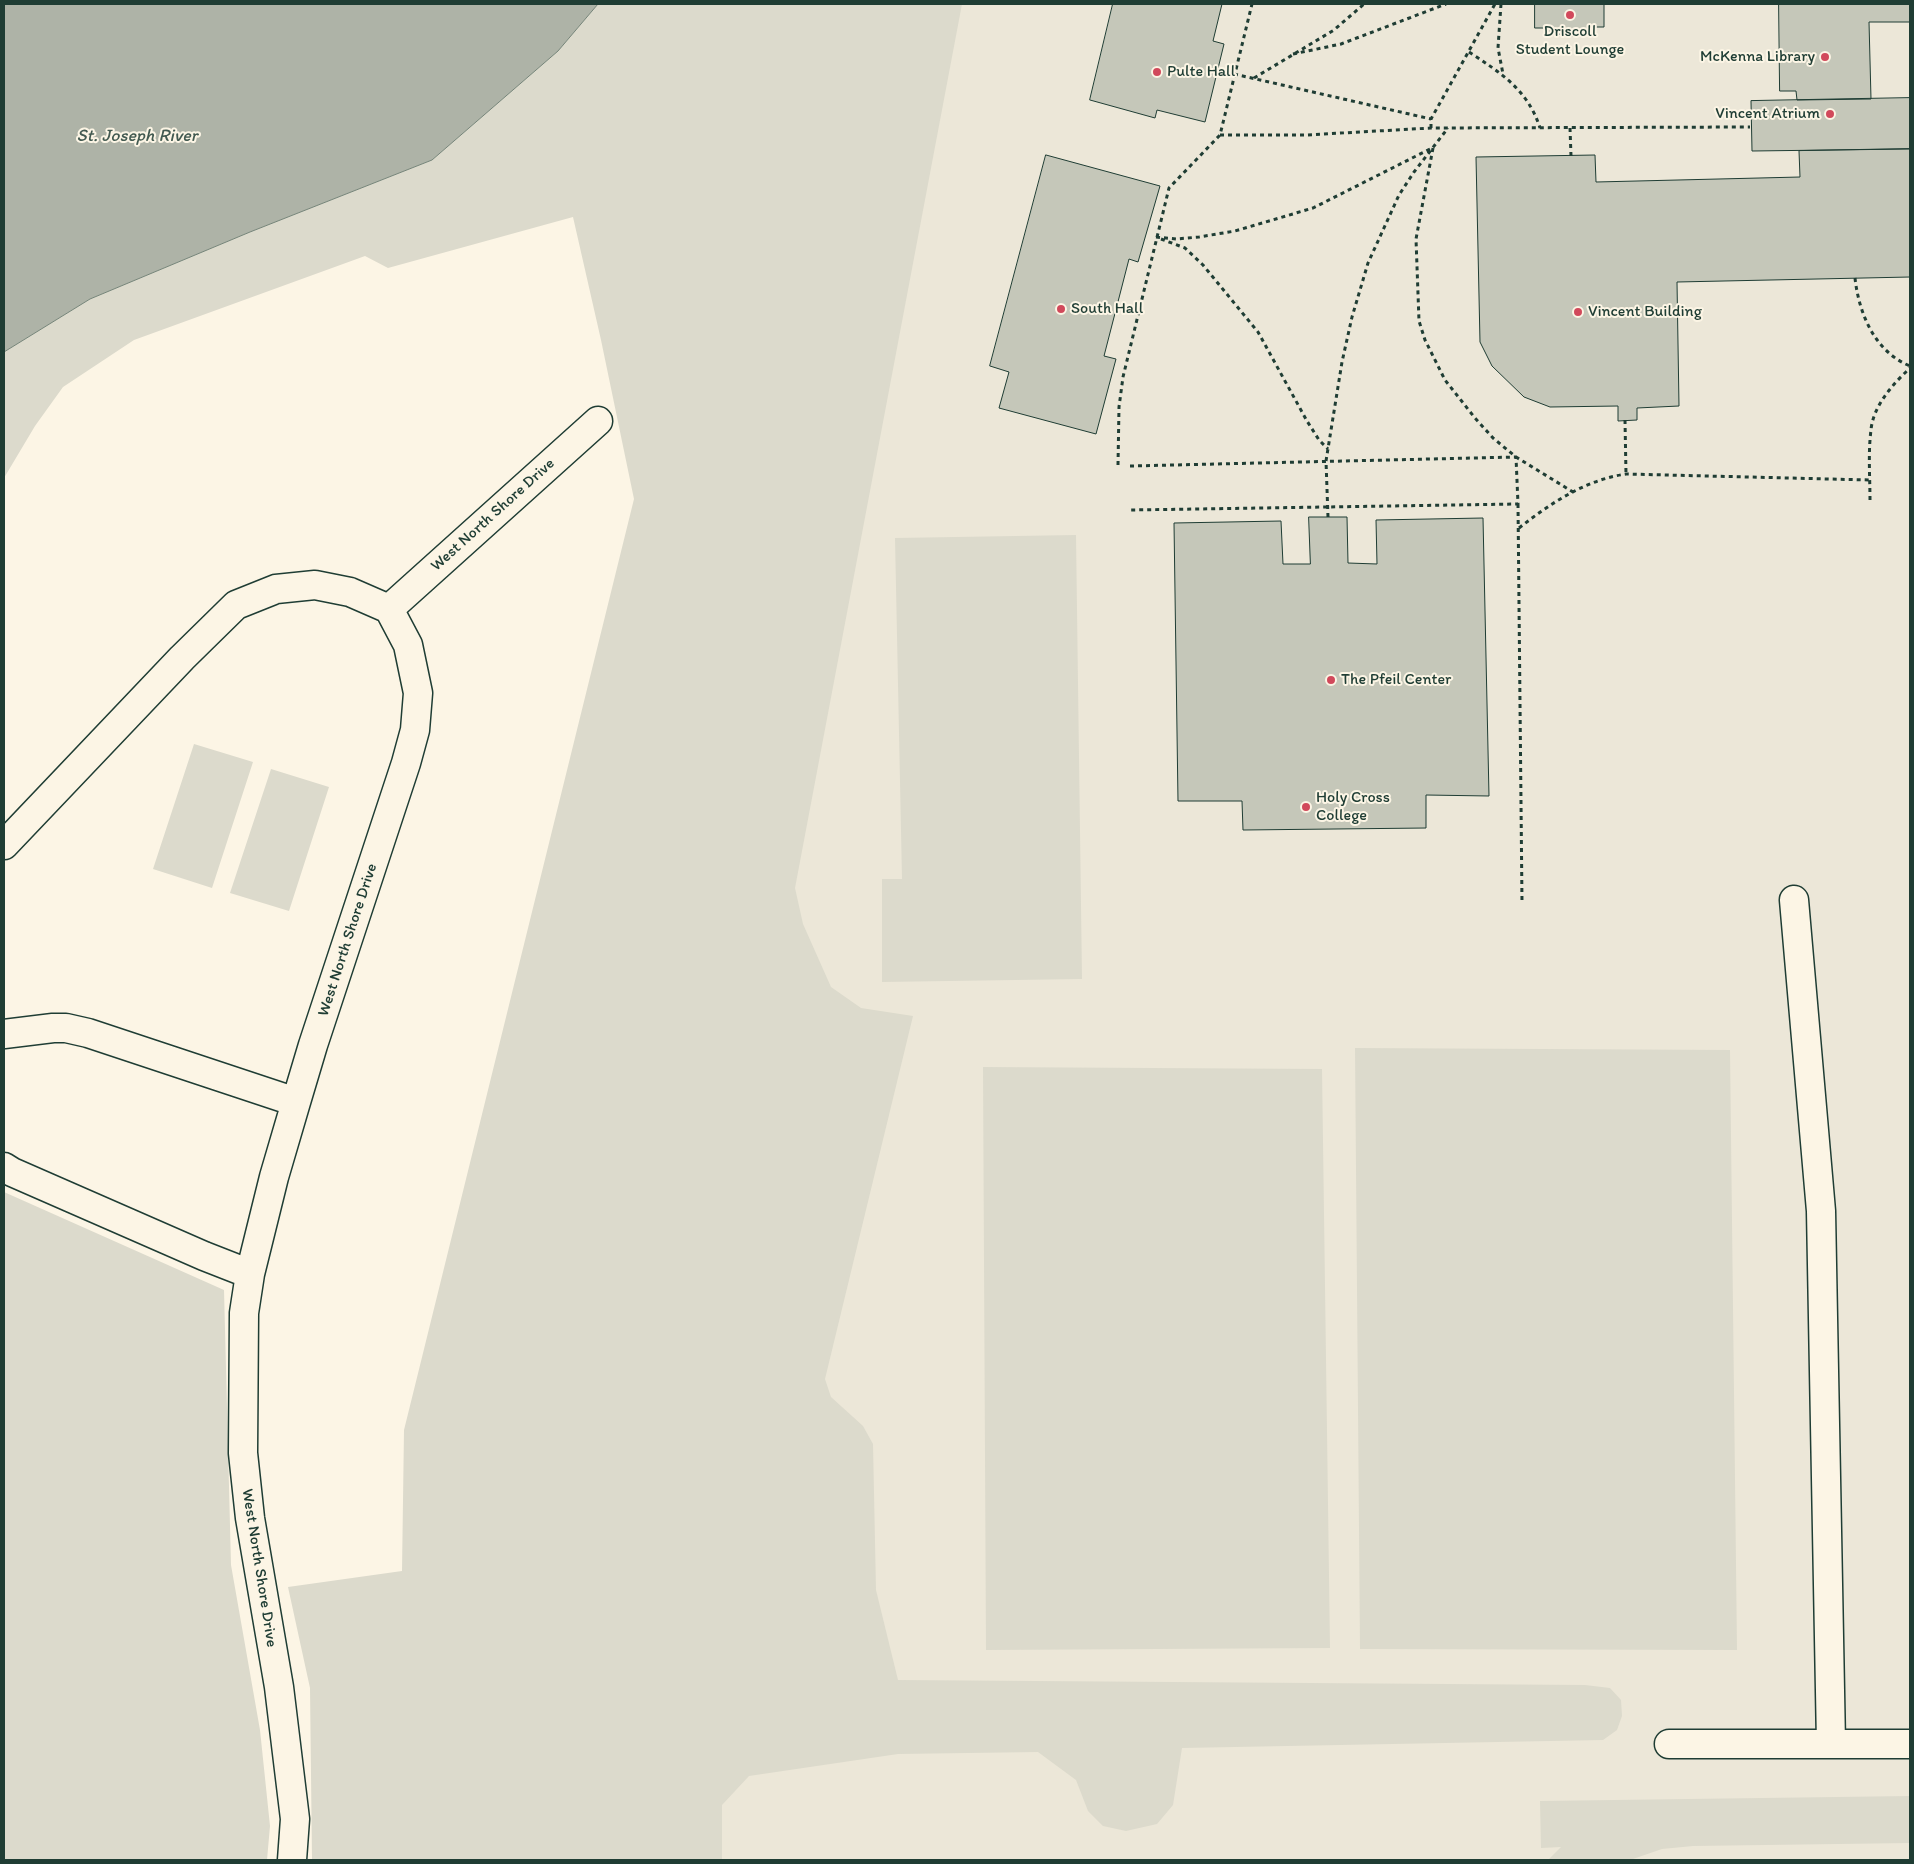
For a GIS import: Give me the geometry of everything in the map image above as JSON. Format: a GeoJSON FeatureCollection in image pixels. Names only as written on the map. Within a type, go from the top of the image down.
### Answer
{"type":"FeatureCollection","features":[{"type":"Feature","properties":{"kind":"street","name":"West North Shore Drive"},"geometry":{"type":"LineString","coordinates":[[292,1860],[295,1818],[293,1800],[279,1687],[250,1518],[243,1453],[244,1313],[250,1274],[274,1177],[296,1102],[415,730],[418,693],[408,645],[389,609],[598,421]]}},
{"type":"Feature","properties":{"kind":"street"},"geometry":{"type":"LineString","coordinates":[[4,845],[182,658],[236,605],[276,589],[315,585],[350,592],[389,609]]}},
{"type":"Feature","properties":{"kind":"street"},"geometry":{"type":"LineString","coordinates":[[1794,900],[1821,1210],[1831,1744]]}},
{"type":"Feature","properties":{"kind":"street"},"geometry":{"type":"LineString","coordinates":[[4,1034],[53,1028],[66,1028],[88,1033],[296,1102]]}},
{"type":"Feature","properties":{"kind":"street"},"geometry":{"type":"LineString","coordinates":[[4,1167],[250,1274]]}},
{"type":"Feature","properties":{"kind":"street"},"geometry":{"type":"LineString","coordinates":[[1669,1744],[1910,1744]]}},
{"type":"Feature","properties":{"kind":"path"},"geometry":{"type":"LineString","coordinates":[[1118,465],[1119,407],[1123,377],[1169,188],[1220,135],[1252,4]]}},
{"type":"Feature","properties":{"kind":"path"},"geometry":{"type":"LineString","coordinates":[[1253,79],[1334,30],[1364,4]]}},
{"type":"Feature","properties":{"kind":"path"},"geometry":{"type":"LineString","coordinates":[[1293,54],[1341,44],[1446,4]]}},
{"type":"Feature","properties":{"kind":"path"},"geometry":{"type":"LineString","coordinates":[[1430,128],[1431,119],[1495,4]]}},
{"type":"Feature","properties":{"kind":"path"},"geometry":{"type":"LineString","coordinates":[[1501,4],[1498,48],[1504,75]]}},
{"type":"Feature","properties":{"kind":"path"},"geometry":{"type":"LineString","coordinates":[[1469,52],[1504,75],[1527,100],[1540,128]]}},
{"type":"Feature","properties":{"kind":"path"},"geometry":{"type":"LineString","coordinates":[[1234,74],[1431,119]]}},
{"type":"Feature","properties":{"kind":"path"},"geometry":{"type":"LineString","coordinates":[[1220,135],[1306,135],[1430,128],[1750,127]]}},
{"type":"Feature","properties":{"kind":"path"},"geometry":{"type":"LineString","coordinates":[[1328,516],[1326,461],[1342,362],[1352,317],[1368,263],[1399,195],[1448,128]]}},
{"type":"Feature","properties":{"kind":"path"},"geometry":{"type":"LineString","coordinates":[[1570,128],[1571,156]]}},
{"type":"Feature","properties":{"kind":"path"},"geometry":{"type":"LineString","coordinates":[[1156,237],[1176,239],[1235,231],[1312,208],[1433,148]]}},
{"type":"Feature","properties":{"kind":"path"},"geometry":{"type":"LineString","coordinates":[[1433,148],[1416,239],[1419,321],[1425,340],[1449,386],[1493,438],[1516,457],[1573,492]]}},
{"type":"Feature","properties":{"kind":"path"},"geometry":{"type":"LineString","coordinates":[[1156,237],[1185,248],[1203,265],[1258,332],[1307,422],[1319,440],[1328,449]]}},
{"type":"Feature","properties":{"kind":"path"},"geometry":{"type":"LineString","coordinates":[[1855,278],[1856,291],[1866,323],[1892,357],[1910,367],[1889,389],[1878,409],[1871,428],[1870,500]]}},
{"type":"Feature","properties":{"kind":"path"},"geometry":{"type":"LineString","coordinates":[[1625,420],[1626,474]]}},
{"type":"Feature","properties":{"kind":"path"},"geometry":{"type":"LineString","coordinates":[[1130,466],[1516,457]]}},
{"type":"Feature","properties":{"kind":"path"},"geometry":{"type":"LineString","coordinates":[[1516,457],[1522,902]]}},
{"type":"Feature","properties":{"kind":"path"},"geometry":{"type":"LineString","coordinates":[[1518,528],[1541,510],[1573,492],[1611,476],[1626,474],[1870,480]]}},
{"type":"Feature","properties":{"kind":"path"},"geometry":{"type":"LineString","coordinates":[[1131,510],[1518,504]]}},
{"type":"Feature","properties":{"kind":"shaded area"},"geometry":{"type":"Polygon","coordinates":[[[598,4],[962,4],[795,888],[803,924],[831,987],[861,1008],[913,1016],[825,1379],[831,1397],[863,1426],[873,1444],[876,1590],[898,1680],[1585,1685],[1610,1688],[1621,1700],[1622,1716],[1617,1730],[1603,1740],[1182,1748],[1173,1805],[1157,1824],[1126,1831],[1103,1826],[1088,1811],[1076,1780],[1038,1752],[898,1754],[749,1776],[722,1805],[722,1860],[312,1860],[310,1688],[288,1587],[402,1571],[404,1430],[634,499],[573,217],[388,268],[365,256],[134,340],[63,387],[35,426],[4,478],[4,352],[90,299],[250,232],[432,160],[558,51],[598,4]]]}},
{"type":"Feature","properties":{"kind":"shaded area","name":"Holy Cross College"},"geometry":{"type":"Polygon","coordinates":[[[897,4],[1910,4],[1910,1860],[447,1860],[897,4]]]}},
{"type":"Feature","properties":{"kind":"shaded area"},"geometry":{"type":"Polygon","coordinates":[[[1076,535],[1082,979],[882,982],[882,879],[902,879],[895,538],[1076,535]]]}},
{"type":"Feature","properties":{"kind":"shaded area"},"geometry":{"type":"Polygon","coordinates":[[[194,744],[253,762],[212,888],[153,869],[194,744]]]}},
{"type":"Feature","properties":{"kind":"shaded area"},"geometry":{"type":"Polygon","coordinates":[[[271,769],[329,787],[289,911],[230,893],[271,769]]]}},
{"type":"Feature","properties":{"kind":"shaded area"},"geometry":{"type":"Polygon","coordinates":[[[1355,1048],[1730,1050],[1737,1650],[1360,1649],[1355,1048]]]}},
{"type":"Feature","properties":{"kind":"shaded area"},"geometry":{"type":"Polygon","coordinates":[[[983,1067],[1322,1069],[1330,1648],[986,1650],[983,1067]]]}},
{"type":"Feature","properties":{"kind":"shaded area"},"geometry":{"type":"Polygon","coordinates":[[[4,1192],[224,1290],[231,1565],[260,1730],[270,1826],[267,1860],[4,1860],[4,1192]]]}},
{"type":"Feature","properties":{"kind":"shaded area"},"geometry":{"type":"Polygon","coordinates":[[[1910,1796],[1910,1843],[1693,1846],[1662,1849],[1630,1860],[1548,1860],[1561,1847],[1541,1848],[1540,1801],[1910,1796]]]}},
{"type":"Feature","properties":{"kind":"water","name":"St. Joseph River"},"geometry":{"type":"Polygon","coordinates":[[[4,4],[598,4],[558,51],[432,160],[250,232],[90,299],[4,352],[4,4]]]}},
{"type":"Feature","properties":{"kind":"building","name":"Pulte Hall"},"geometry":{"type":"Polygon","coordinates":[[[1113,4],[1222,4],[1213,41],[1224,44],[1205,122],[1157,110],[1155,118],[1090,100],[1113,4]]]}},
{"type":"Feature","properties":{"kind":"building","name":"Driscoll Student Lounge"},"geometry":{"type":"Polygon","coordinates":[[[1535,4],[1604,4],[1604,27],[1595,27],[1594,33],[1576,36],[1566,36],[1563,34],[1546,35],[1546,28],[1535,28],[1535,4]]]}},
{"type":"Feature","properties":{"kind":"building","name":"McKenna Library"},"geometry":{"type":"Polygon","coordinates":[[[1779,4],[1910,4],[1910,22],[1869,22],[1871,99],[1797,100],[1796,91],[1780,91],[1779,4]]]}},
{"type":"Feature","properties":{"kind":"building","name":"Vincent Atrium"},"geometry":{"type":"Polygon","coordinates":[[[1910,98],[1910,149],[1752,151],[1751,101],[1910,98]]]}},
{"type":"Feature","properties":{"kind":"building","name":"Vincent Building"},"geometry":{"type":"Polygon","coordinates":[[[1910,149],[1910,277],[1677,282],[1679,406],[1637,408],[1637,420],[1618,421],[1618,406],[1550,407],[1524,397],[1492,366],[1480,342],[1476,157],[1595,155],[1596,182],[1800,177],[1799,151],[1910,149]]]}},
{"type":"Feature","properties":{"kind":"building","name":"South Hall"},"geometry":{"type":"Polygon","coordinates":[[[1046,155],[1160,186],[1138,262],[1129,259],[1104,356],[1116,359],[1096,434],[999,408],[1009,372],[990,366],[1046,155]]]}},
{"type":"Feature","properties":{"kind":"building","name":"The Pfeil Center"},"geometry":{"type":"Polygon","coordinates":[[[1309,517],[1347,517],[1348,563],[1377,564],[1376,520],[1483,518],[1489,796],[1426,795],[1426,828],[1243,830],[1242,801],[1178,801],[1174,523],[1281,521],[1283,564],[1310,564],[1309,517]]]}},
{"type":"Feature","properties":{"kind":"place","name":"Driscoll Student Lounge"},"geometry":{"type":"Point","coordinates":[1570,15]}},
{"type":"Feature","properties":{"kind":"place","name":"McKenna Library"},"geometry":{"type":"Point","coordinates":[1825,57]}},
{"type":"Feature","properties":{"kind":"place","name":"Pulte Hall"},"geometry":{"type":"Point","coordinates":[1157,72]}},
{"type":"Feature","properties":{"kind":"place","name":"Vincent Atrium"},"geometry":{"type":"Point","coordinates":[1830,114]}},
{"type":"Feature","properties":{"kind":"place","name":"South Hall"},"geometry":{"type":"Point","coordinates":[1061,309]}},
{"type":"Feature","properties":{"kind":"place","name":"Vincent Building"},"geometry":{"type":"Point","coordinates":[1578,312]}},
{"type":"Feature","properties":{"kind":"place","name":"The Pfeil Center"},"geometry":{"type":"Point","coordinates":[1331,680]}},
{"type":"Feature","properties":{"kind":"place","name":"Holy Cross College"},"geometry":{"type":"Point","coordinates":[1306,807]}}]}
